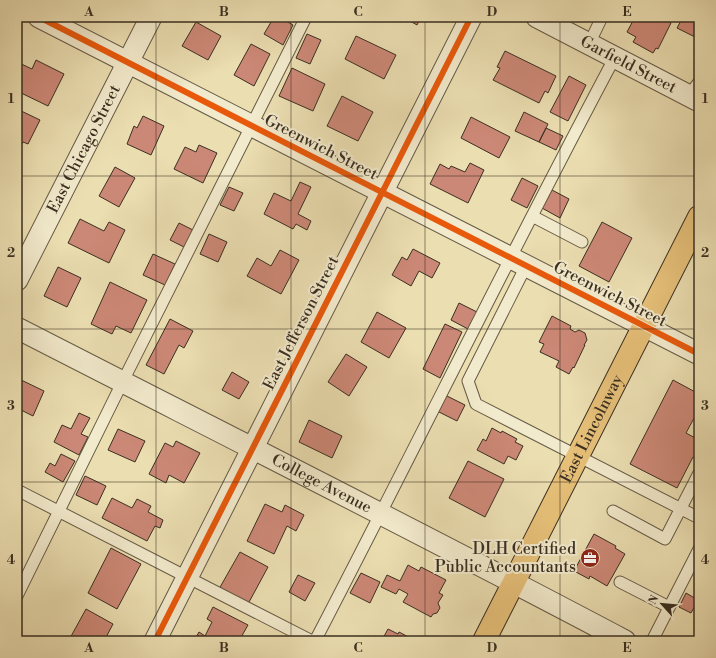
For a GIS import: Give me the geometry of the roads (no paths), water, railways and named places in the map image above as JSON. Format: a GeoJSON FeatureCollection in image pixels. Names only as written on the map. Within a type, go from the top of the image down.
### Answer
{"type":"FeatureCollection","features":[{"type":"Feature","properties":{"kind":"main road","name":"East Lincolnway"},"geometry":{"type":"LineString","coordinates":[[484,641],[699,217]]}},
{"type":"Feature","properties":{"kind":"street","name":"Greenwich Street"},"geometry":{"type":"LineString","coordinates":[[39,17],[699,354]]}},
{"type":"Feature","properties":{"kind":"street","name":"East Chicago Street"},"geometry":{"type":"LineString","coordinates":[[17,280],[151,17]]}},
{"type":"Feature","properties":{"kind":"street","name":"East Jefferson Street"},"geometry":{"type":"LineString","coordinates":[[155,641],[471,17]]}},
{"type":"Feature","properties":{"kind":"street","name":"Garfield Street"},"geometry":{"type":"LineString","coordinates":[[537,17],[615,57],[696,93]]}},
{"type":"Feature","properties":{"kind":"street","name":"College Avenue"},"geometry":{"type":"LineString","coordinates":[[17,328],[122,383],[382,514],[625,641]]}},
{"type":"Feature","properties":{"kind":"lane"},"geometry":{"type":"LineString","coordinates":[[17,596],[306,17]]}},
{"type":"Feature","properties":{"kind":"lane"},"geometry":{"type":"LineString","coordinates":[[589,44],[602,17]]}},
{"type":"Feature","properties":{"kind":"lane"},"geometry":{"type":"LineString","coordinates":[[615,57],[532,216],[518,262],[468,381],[476,404],[699,518]]}},
{"type":"Feature","properties":{"kind":"lane"},"geometry":{"type":"LineString","coordinates":[[532,216],[582,242]]}},
{"type":"Feature","properties":{"kind":"lane"},"geometry":{"type":"LineString","coordinates":[[315,641],[518,262]]}},
{"type":"Feature","properties":{"kind":"lane"},"geometry":{"type":"LineString","coordinates":[[613,511],[665,539],[699,473]]}},
{"type":"Feature","properties":{"kind":"lane"},"geometry":{"type":"LineString","coordinates":[[17,490],[312,641]]}},
{"type":"Feature","properties":{"kind":"lane"},"geometry":{"type":"LineString","coordinates":[[652,641],[699,549]]}},
{"type":"Feature","properties":{"kind":"lane"},"geometry":{"type":"LineString","coordinates":[[620,582],[669,607]]}},
{"type":"Feature","properties":{"kind":"place","name":"DLH Certified Public Accountants"},"geometry":{"type":"Point","coordinates":[590,558]}}]}
